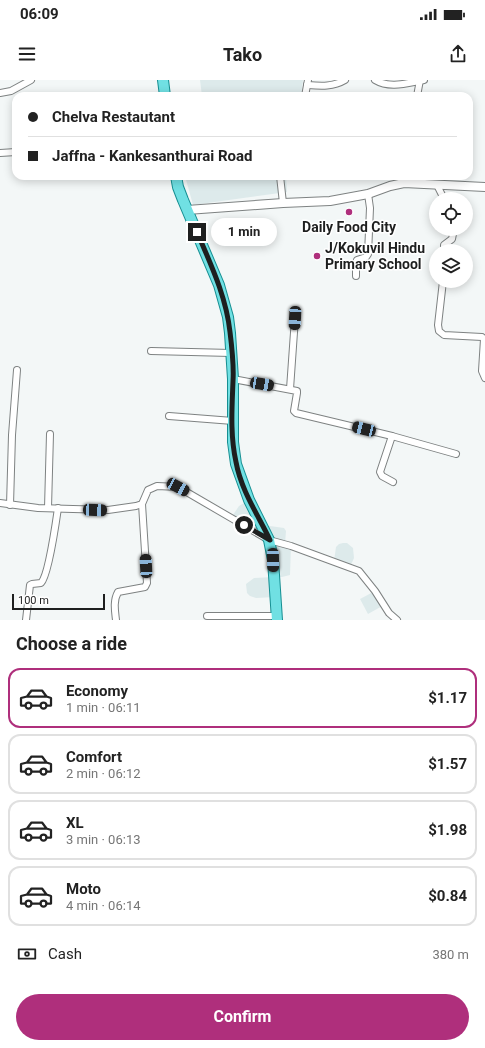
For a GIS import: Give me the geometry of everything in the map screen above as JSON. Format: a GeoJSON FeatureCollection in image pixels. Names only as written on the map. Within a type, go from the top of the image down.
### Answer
{"type":"FeatureCollection","features":[{"type":"Feature","properties":{"kind":"main road"},"geometry":{"type":"LineString","coordinates":[[162,80],[164,92]]}},
{"type":"Feature","properties":{"kind":"main road"},"geometry":{"type":"LineString","coordinates":[[177,180],[187,210],[224,298],[230,333],[233,379],[232,421],[236,464],[249,500],[270,540],[273,560],[276,618]]}},
{"type":"Feature","properties":{"kind":"street"},"geometry":{"type":"LineString","coordinates":[[0,93],[11,91],[31,80]]}},
{"type":"Feature","properties":{"kind":"street"},"geometry":{"type":"LineString","coordinates":[[306,92],[307,82],[330,86],[345,80]]}},
{"type":"Feature","properties":{"kind":"street"},"geometry":{"type":"LineString","coordinates":[[375,80],[388,85],[403,84],[421,80],[418,92]]}},
{"type":"Feature","properties":{"kind":"street"},"geometry":{"type":"LineString","coordinates":[[0,153],[12,152]]}},
{"type":"Feature","properties":{"kind":"street"},"geometry":{"type":"LineString","coordinates":[[280,180],[283,202]]}},
{"type":"Feature","properties":{"kind":"street"},"geometry":{"type":"LineString","coordinates":[[187,210],[283,202],[330,201],[368,194],[390,186],[422,180],[437,185],[485,188]]}},
{"type":"Feature","properties":{"kind":"street"},"geometry":{"type":"LineString","coordinates":[[437,185],[440,192]]}},
{"type":"Feature","properties":{"kind":"street"},"geometry":{"type":"LineString","coordinates":[[356,276],[357,260],[366,257],[368,254],[370,208],[368,194]]}},
{"type":"Feature","properties":{"kind":"street"},"geometry":{"type":"LineString","coordinates":[[445,244],[452,239],[453,236]]}},
{"type":"Feature","properties":{"kind":"street"},"geometry":{"type":"LineString","coordinates":[[442,288],[438,325],[440,331],[444,335],[482,337],[484,339],[482,371],[485,378]]}},
{"type":"Feature","properties":{"kind":"street"},"geometry":{"type":"LineString","coordinates":[[290,389],[295,318]]}},
{"type":"Feature","properties":{"kind":"street"},"geometry":{"type":"LineString","coordinates":[[151,351],[231,353]]}},
{"type":"Feature","properties":{"kind":"street"},"geometry":{"type":"LineString","coordinates":[[10,505],[12,435],[17,370]]}},
{"type":"Feature","properties":{"kind":"street"},"geometry":{"type":"LineString","coordinates":[[233,379],[297,391],[294,411],[296,413],[392,436],[456,454]]}},
{"type":"Feature","properties":{"kind":"street"},"geometry":{"type":"LineString","coordinates":[[169,416],[232,421]]}},
{"type":"Feature","properties":{"kind":"street"},"geometry":{"type":"LineString","coordinates":[[48,508],[50,434]]}},
{"type":"Feature","properties":{"kind":"street"},"geometry":{"type":"LineString","coordinates":[[392,436],[380,472],[382,476],[394,482]]}},
{"type":"Feature","properties":{"kind":"street"},"geometry":{"type":"LineString","coordinates":[[116,620],[115,597],[118,592],[122,590],[145,587],[147,583],[142,504],[148,490],[157,486],[178,487],[270,540],[291,546],[359,571],[375,591],[389,613],[397,620]]}},
{"type":"Feature","properties":{"kind":"street"},"geometry":{"type":"LineString","coordinates":[[0,503],[48,508],[108,510],[142,504]]}},
{"type":"Feature","properties":{"kind":"street"},"geometry":{"type":"LineString","coordinates":[[26,620],[30,585],[41,583],[44,580],[58,508]]}},
{"type":"Feature","properties":{"kind":"street"},"geometry":{"type":"LineString","coordinates":[[207,616],[276,618]]}},
{"type":"Feature","properties":{"kind":"shaded area"},"geometry":{"type":"Polygon","coordinates":[[[200,80],[303,80],[302,92],[202,92],[200,80]]]}},
{"type":"Feature","properties":{"kind":"shaded area"},"geometry":{"type":"Polygon","coordinates":[[[186,180],[286,180],[287,192],[193,205],[186,180]]]}},
{"type":"Feature","properties":{"kind":"shaded area"},"geometry":{"type":"Polygon","coordinates":[[[249,500],[263,525],[284,528],[286,531],[285,544],[291,546],[290,575],[274,577],[269,540],[231,518],[239,506],[249,500]]]}},
{"type":"Feature","properties":{"kind":"shaded area"},"geometry":{"type":"Polygon","coordinates":[[[343,543],[347,543],[353,548],[354,558],[350,567],[334,561],[336,547],[343,543]]]}},
{"type":"Feature","properties":{"kind":"shaded area"},"geometry":{"type":"Polygon","coordinates":[[[274,577],[275,597],[256,598],[247,593],[246,584],[254,578],[274,577]]]}},
{"type":"Feature","properties":{"kind":"shaded area"},"geometry":{"type":"Polygon","coordinates":[[[375,591],[384,605],[368,614],[360,599],[375,591]]]}},
{"type":"Feature","properties":{"kind":"place","name":"Daily Food City"},"geometry":{"type":"Point","coordinates":[349,212]}},
{"type":"Feature","properties":{"kind":"place","name":"J/Kokuvil Hindu Primary School"},"geometry":{"type":"Point","coordinates":[317,256]}},
{"type":"Feature","properties":{"kind":"route"},"geometry":{"type":"LineString","coordinates":[[197,232],[224,298],[228,317],[233,379],[233,442],[236,464],[249,500],[270,540],[244,525]]}}]}
